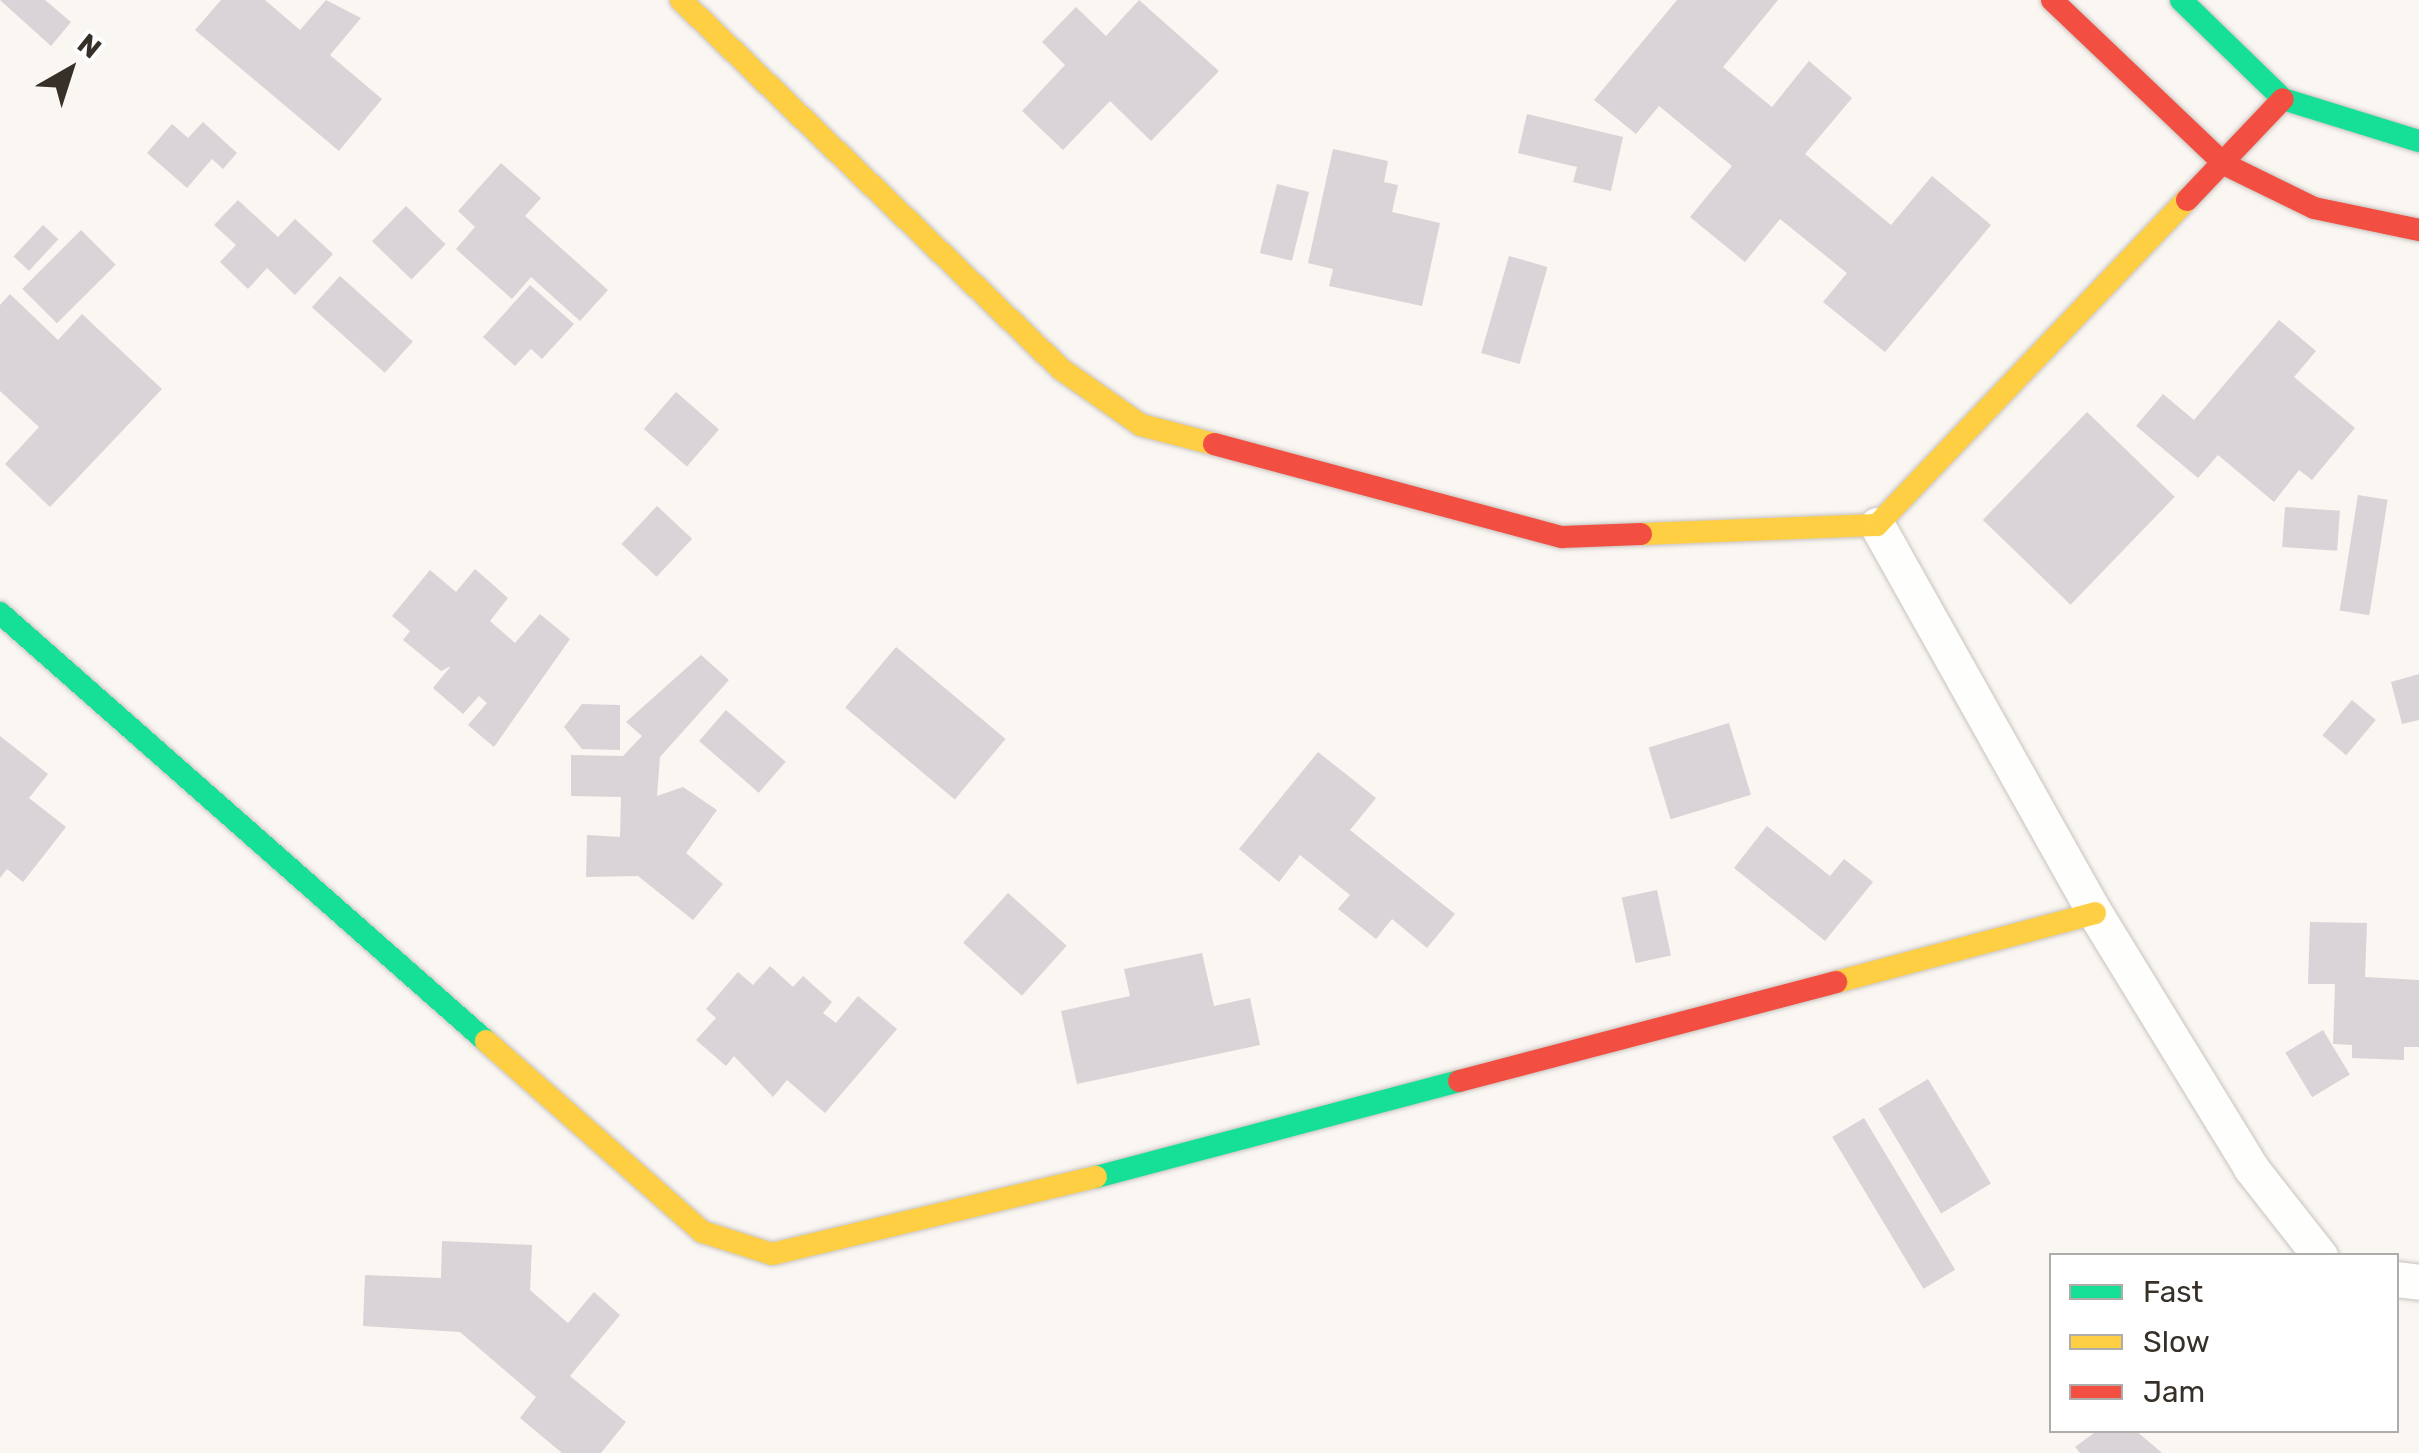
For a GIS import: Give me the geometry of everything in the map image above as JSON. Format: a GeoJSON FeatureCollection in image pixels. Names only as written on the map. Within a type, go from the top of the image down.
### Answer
{"type":"FeatureCollection","features":[{"type":"Feature","properties":{"kind":"street"},"geometry":{"type":"LineString","coordinates":[[682,0],[1061,369],[1140,425],[1562,537],[1877,525],[2283,98]]}},
{"type":"Feature","properties":{"kind":"street"},"geometry":{"type":"LineString","coordinates":[[2052,0],[2224,164],[2314,208],[2419,230]]}},
{"type":"Feature","properties":{"kind":"street"},"geometry":{"type":"LineString","coordinates":[[2181,0],[2283,98],[2347,126],[2419,141]]}},
{"type":"Feature","properties":{"kind":"street"},"geometry":{"type":"LineString","coordinates":[[1877,525],[2095,913],[2251,1168],[2318,1253]]}},
{"type":"Feature","properties":{"kind":"street"},"geometry":{"type":"LineString","coordinates":[[0,613],[703,1232],[772,1254],[867,1238],[2095,913]]}},
{"type":"Feature","properties":{"kind":"building"},"geometry":{"type":"Polygon","coordinates":[[[0,0],[45,0],[71,22],[51,46],[0,0]]]}},
{"type":"Feature","properties":{"kind":"building"},"geometry":{"type":"Polygon","coordinates":[[[221,0],[265,0],[300,30],[326,0],[361,18],[330,55],[382,99],[339,151],[195,30],[221,0]]]}},
{"type":"Feature","properties":{"kind":"building"},"geometry":{"type":"Polygon","coordinates":[[[1139,0],[1219,71],[1151,141],[1110,101],[1063,150],[1022,111],[1065,65],[1042,42],[1076,7],[1106,36],[1139,0]]]}},
{"type":"Feature","properties":{"kind":"building"},"geometry":{"type":"Polygon","coordinates":[[[1677,0],[1778,0],[1723,67],[1772,107],[1809,61],[1852,98],[1805,154],[1891,225],[1932,176],[1991,225],[1885,352],[1823,302],[1847,273],[1780,219],[1745,262],[1690,217],[1732,166],[1659,106],[1636,134],[1594,100],[1677,0]]]}},
{"type":"Feature","properties":{"kind":"building"},"geometry":{"type":"Polygon","coordinates":[[[1527,114],[1623,137],[1611,191],[1573,182],[1577,167],[1518,153],[1527,114]]]}},
{"type":"Feature","properties":{"kind":"building"},"geometry":{"type":"Polygon","coordinates":[[[203,122],[237,153],[223,169],[212,159],[187,188],[147,153],[172,124],[188,138],[203,122]]]}},
{"type":"Feature","properties":{"kind":"building"},"geometry":{"type":"Polygon","coordinates":[[[1333,149],[1388,161],[1384,182],[1398,185],[1392,212],[1440,223],[1422,306],[1329,286],[1333,269],[1308,263],[1333,149]]]}},
{"type":"Feature","properties":{"kind":"building"},"geometry":{"type":"Polygon","coordinates":[[[501,163],[541,198],[525,216],[608,290],[580,321],[531,277],[512,299],[456,249],[475,227],[458,211],[501,163]]]}},
{"type":"Feature","properties":{"kind":"building"},"geometry":{"type":"Polygon","coordinates":[[[1277,184],[1309,192],[1292,261],[1260,253],[1277,184]]]}},
{"type":"Feature","properties":{"kind":"building"},"geometry":{"type":"Polygon","coordinates":[[[238,200],[278,237],[295,219],[333,254],[295,295],[267,268],[248,289],[220,262],[236,245],[214,225],[238,200]]]}},
{"type":"Feature","properties":{"kind":"building"},"geometry":{"type":"Polygon","coordinates":[[[406,206],[446,244],[412,279],[372,241],[406,206]]]}},
{"type":"Feature","properties":{"kind":"building"},"geometry":{"type":"Polygon","coordinates":[[[43,225],[58,239],[29,271],[14,256],[43,225]]]}},
{"type":"Feature","properties":{"kind":"building"},"geometry":{"type":"Polygon","coordinates":[[[81,230],[116,265],[57,323],[22,289],[81,230]]]}},
{"type":"Feature","properties":{"kind":"building"},"geometry":{"type":"Polygon","coordinates":[[[1509,256],[1547,267],[1520,364],[1481,353],[1509,256]]]}},
{"type":"Feature","properties":{"kind":"building"},"geometry":{"type":"Polygon","coordinates":[[[340,276],[413,342],[385,373],[312,307],[340,276]]]}},
{"type":"Feature","properties":{"kind":"building"},"geometry":{"type":"Polygon","coordinates":[[[530,285],[574,324],[542,359],[531,349],[515,366],[483,337],[530,285]]]}},
{"type":"Feature","properties":{"kind":"building"},"geometry":{"type":"Polygon","coordinates":[[[10,294],[58,340],[82,314],[162,389],[50,507],[5,464],[39,427],[0,391],[0,305],[10,294]]]}},
{"type":"Feature","properties":{"kind":"building"},"geometry":{"type":"Polygon","coordinates":[[[2279,320],[2316,351],[2294,377],[2355,428],[2312,480],[2299,470],[2274,502],[2218,455],[2198,478],[2136,426],[2163,394],[2194,420],[2279,320]]]}},
{"type":"Feature","properties":{"kind":"building"},"geometry":{"type":"Polygon","coordinates":[[[676,392],[719,429],[687,466],[644,429],[676,392]]]}},
{"type":"Feature","properties":{"kind":"building"},"geometry":{"type":"Polygon","coordinates":[[[2087,412],[2175,497],[2071,605],[1983,520],[2087,412]]]}},
{"type":"Feature","properties":{"kind":"building"},"geometry":{"type":"Polygon","coordinates":[[[2358,495],[2388,500],[2369,615],[2340,611],[2358,495]]]}},
{"type":"Feature","properties":{"kind":"building"},"geometry":{"type":"Polygon","coordinates":[[[657,506],[692,539],[657,577],[622,544],[657,506]]]}},
{"type":"Feature","properties":{"kind":"building"},"geometry":{"type":"Polygon","coordinates":[[[2285,507],[2340,511],[2337,551],[2282,547],[2285,507]]]}},
{"type":"Feature","properties":{"kind":"building"},"geometry":{"type":"Polygon","coordinates":[[[475,569],[508,598],[490,621],[515,643],[540,614],[570,639],[494,747],[468,725],[487,703],[479,696],[463,714],[433,688],[451,666],[441,671],[403,640],[410,631],[392,616],[430,570],[456,592],[475,569]]]}},
{"type":"Feature","properties":{"kind":"building"},"geometry":{"type":"Polygon","coordinates":[[[896,647],[1006,739],[955,799],[845,708],[896,647]]]}},
{"type":"Feature","properties":{"kind":"building"},"geometry":{"type":"Polygon","coordinates":[[[701,655],[729,680],[660,757],[657,796],[683,787],[717,810],[686,853],[723,884],[693,920],[638,876],[586,877],[587,835],[620,837],[621,797],[571,796],[571,755],[623,756],[642,736],[626,722],[701,655]]]}},
{"type":"Feature","properties":{"kind":"building"},"geometry":{"type":"Polygon","coordinates":[[[2419,674],[2419,720],[2402,724],[2391,682],[2419,674]]]}},
{"type":"Feature","properties":{"kind":"building"},"geometry":{"type":"Polygon","coordinates":[[[2352,700],[2376,720],[2346,755],[2322,735],[2352,700]]]}},
{"type":"Feature","properties":{"kind":"building"},"geometry":{"type":"Polygon","coordinates":[[[582,704],[620,705],[620,750],[582,749],[564,727],[582,704]]]}},
{"type":"Feature","properties":{"kind":"building"},"geometry":{"type":"Polygon","coordinates":[[[726,710],[786,762],[759,793],[699,741],[726,710]]]}},
{"type":"Feature","properties":{"kind":"building"},"geometry":{"type":"Polygon","coordinates":[[[1729,723],[1751,795],[1671,819],[1649,748],[1729,723]]]}},
{"type":"Feature","properties":{"kind":"building"},"geometry":{"type":"Polygon","coordinates":[[[0,736],[48,774],[29,798],[66,827],[23,882],[7,869],[0,878],[0,736]]]}},
{"type":"Feature","properties":{"kind":"building"},"geometry":{"type":"Polygon","coordinates":[[[1318,752],[1376,798],[1350,830],[1455,914],[1427,948],[1392,919],[1376,939],[1338,909],[1350,895],[1300,855],[1279,882],[1239,849],[1318,752]]]}},
{"type":"Feature","properties":{"kind":"building"},"geometry":{"type":"Polygon","coordinates":[[[1767,826],[1830,876],[1844,859],[1873,882],[1825,941],[1734,868],[1767,826]]]}},
{"type":"Feature","properties":{"kind":"building"},"geometry":{"type":"Polygon","coordinates":[[[1657,890],[1671,956],[1636,963],[1622,897],[1657,890]]]}},
{"type":"Feature","properties":{"kind":"building"},"geometry":{"type":"Polygon","coordinates":[[[1008,893],[1067,946],[1022,996],[963,943],[1008,893]]]}},
{"type":"Feature","properties":{"kind":"building"},"geometry":{"type":"Polygon","coordinates":[[[2310,922],[2367,923],[2365,977],[2419,980],[2419,1047],[2404,1047],[2404,1060],[2352,1058],[2352,1045],[2333,1044],[2335,984],[2308,984],[2310,922]]]}},
{"type":"Feature","properties":{"kind":"building"},"geometry":{"type":"Polygon","coordinates":[[[1202,953],[1214,1006],[1250,998],[1260,1045],[1077,1084],[1061,1011],[1130,996],[1124,969],[1202,953]]]}},
{"type":"Feature","properties":{"kind":"building"},"geometry":{"type":"Polygon","coordinates":[[[770,966],[793,987],[803,976],[832,1002],[823,1013],[836,1023],[858,996],[897,1029],[825,1113],[787,1080],[773,1097],[734,1056],[726,1066],[696,1040],[716,1018],[706,1009],[738,972],[753,985],[770,966]]]}},
{"type":"Feature","properties":{"kind":"building"},"geometry":{"type":"Polygon","coordinates":[[[2323,1030],[2350,1075],[2312,1097],[2285,1053],[2323,1030]]]}},
{"type":"Feature","properties":{"kind":"building"},"geometry":{"type":"Polygon","coordinates":[[[1928,1079],[1991,1184],[1941,1213],[1878,1109],[1928,1079]]]}},
{"type":"Feature","properties":{"kind":"building"},"geometry":{"type":"Polygon","coordinates":[[[1864,1118],[1955,1270],[1923,1289],[1832,1137],[1864,1118]]]}},
{"type":"Feature","properties":{"kind":"building"},"geometry":{"type":"Polygon","coordinates":[[[442,1241],[532,1245],[530,1290],[568,1323],[594,1292],[620,1315],[570,1376],[626,1422],[601,1453],[562,1453],[520,1418],[536,1397],[460,1332],[363,1326],[365,1275],[441,1278],[442,1241]]]}},
{"type":"Feature","properties":{"kind":"building"},"geometry":{"type":"Polygon","coordinates":[[[2094,1433],[2139,1433],[2162,1453],[2080,1453],[2075,1447],[2094,1433]]]}},
{"type":"Feature","properties":{"kind":"traffic: fast"},"geometry":{"type":"LineString","coordinates":[[2181,0],[2283,99],[2419,141]]}},
{"type":"Feature","properties":{"kind":"traffic: fast"},"geometry":{"type":"LineString","coordinates":[[0,613],[486,1041]]}},
{"type":"Feature","properties":{"kind":"traffic: fast"},"geometry":{"type":"LineString","coordinates":[[1096,1177],[1459,1081]]}},
{"type":"Feature","properties":{"kind":"traffic: slow"},"geometry":{"type":"LineString","coordinates":[[681,0],[1061,369],[1141,425],[1214,444]]}},
{"type":"Feature","properties":{"kind":"traffic: slow"},"geometry":{"type":"LineString","coordinates":[[1641,534],[1877,525],[2187,200]]}},
{"type":"Feature","properties":{"kind":"traffic: slow"},"geometry":{"type":"LineString","coordinates":[[1836,982],[2095,913]]}},
{"type":"Feature","properties":{"kind":"traffic: slow"},"geometry":{"type":"LineString","coordinates":[[486,1041],[703,1232],[772,1254],[1096,1177]]}},
{"type":"Feature","properties":{"kind":"traffic: jam"},"geometry":{"type":"LineString","coordinates":[[2052,0],[2224,164],[2314,208],[2419,230]]}},
{"type":"Feature","properties":{"kind":"traffic: jam"},"geometry":{"type":"LineString","coordinates":[[2187,200],[2283,99]]}},
{"type":"Feature","properties":{"kind":"traffic: jam"},"geometry":{"type":"LineString","coordinates":[[1214,444],[1562,537],[1641,534]]}},
{"type":"Feature","properties":{"kind":"traffic: jam"},"geometry":{"type":"LineString","coordinates":[[1459,1081],[1836,982]]}}]}
